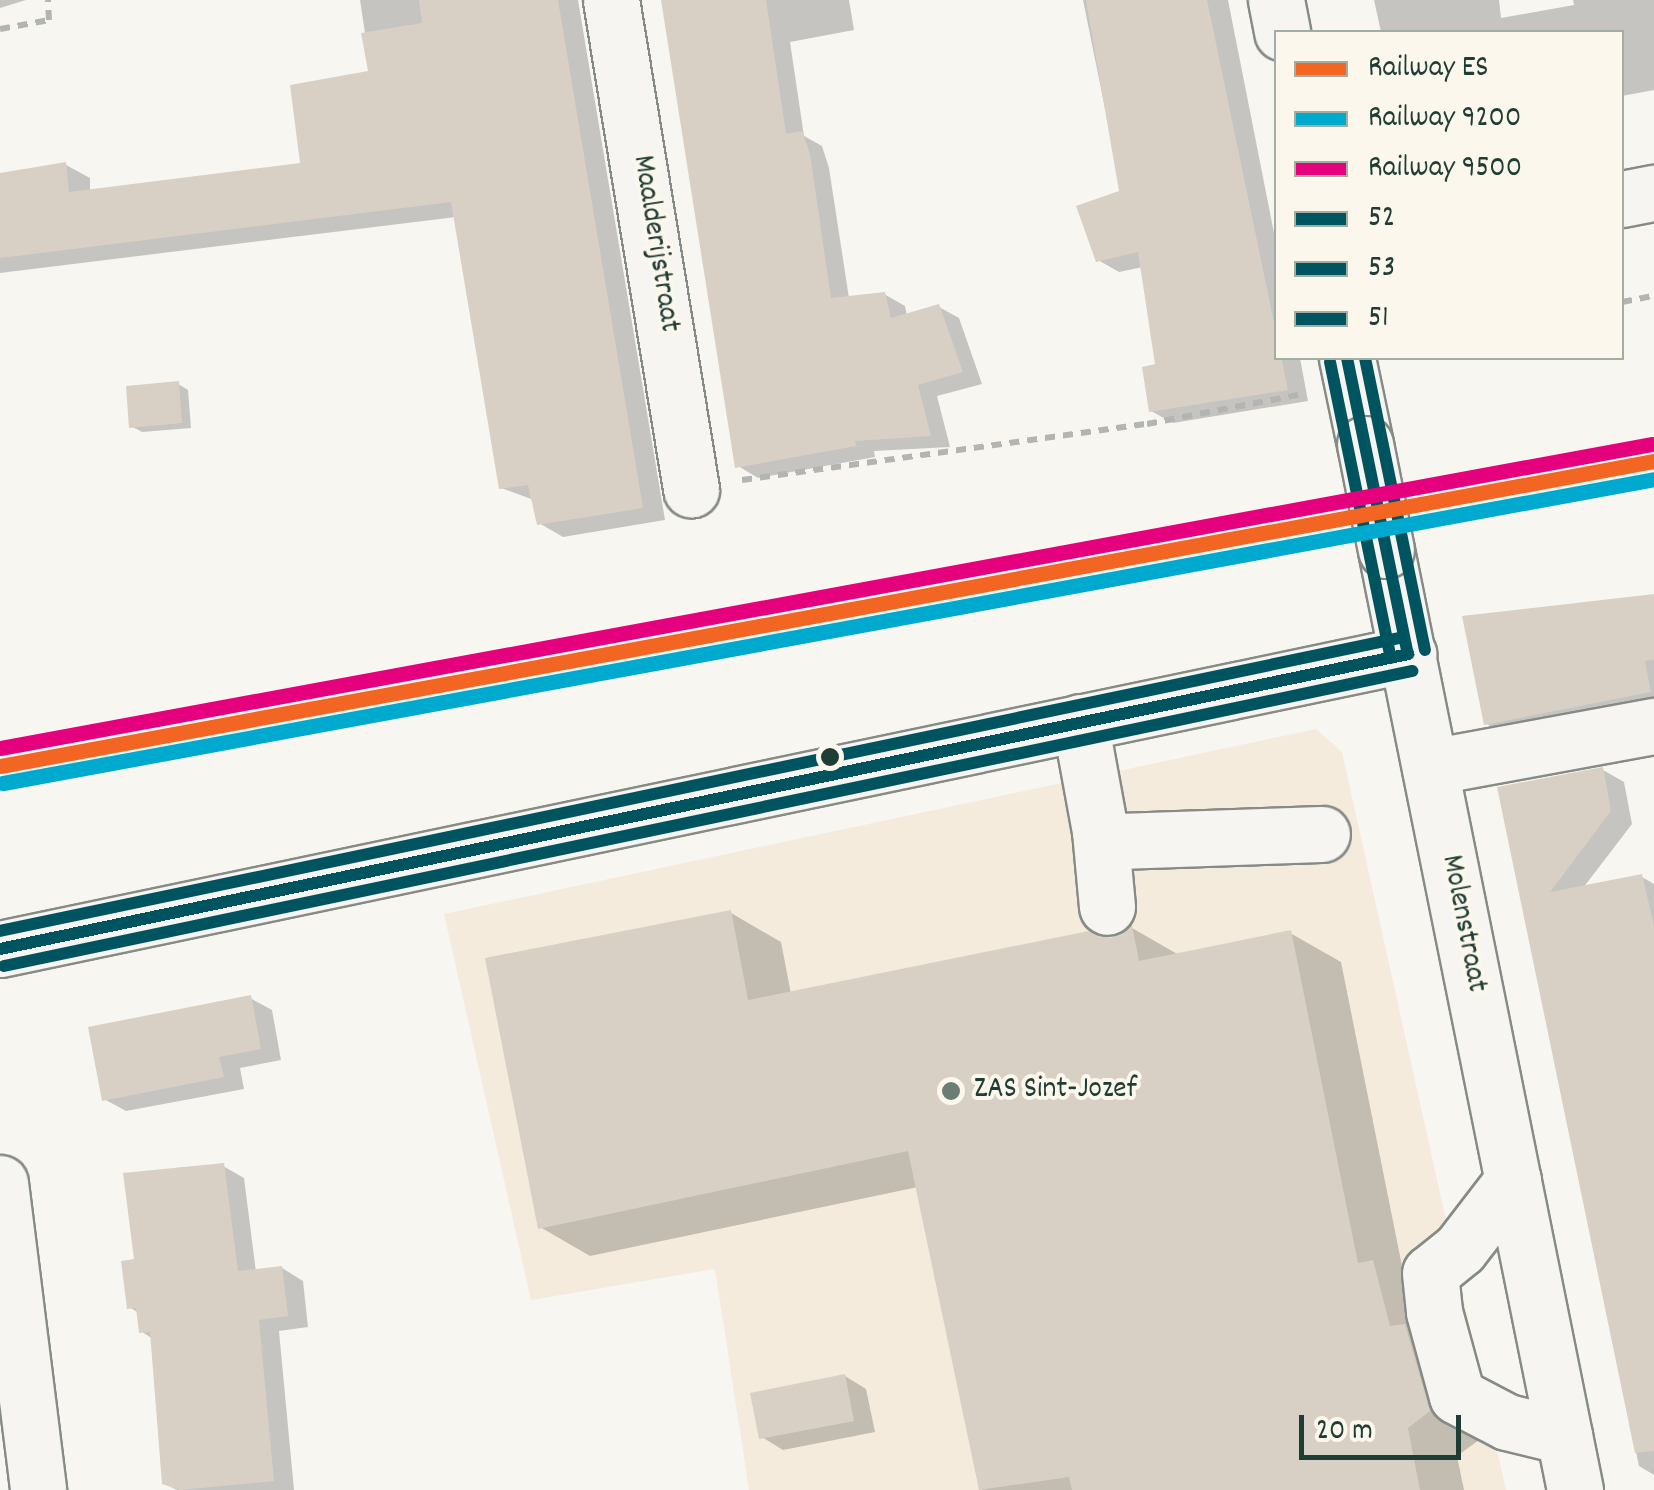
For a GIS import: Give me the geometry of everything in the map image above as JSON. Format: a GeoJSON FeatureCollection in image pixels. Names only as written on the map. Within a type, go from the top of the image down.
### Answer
{"type":"FeatureCollection","features":[{"type":"Feature","properties":{"kind":"street","name":"Maalderijstraat"},"geometry":{"type":"LineString","coordinates":[[611,0],[691,488]]}},
{"type":"Feature","properties":{"kind":"street"},"geometry":{"type":"LineString","coordinates":[[1276,0],[1282,30]]}},
{"type":"Feature","properties":{"kind":"street"},"geometry":{"type":"LineString","coordinates":[[1624,200],[1654,193]]}},
{"type":"Feature","properties":{"kind":"street","name":"Molenstraat"},"geometry":{"type":"LineString","coordinates":[[1350,371],[1575,1490]]}},
{"type":"Feature","properties":{"kind":"street"},"geometry":{"type":"LineString","coordinates":[[0,950],[1408,654]]}},
{"type":"Feature","properties":{"kind":"street"},"geometry":{"type":"LineString","coordinates":[[1080,722],[1100,830],[1107,907]]}},
{"type":"Feature","properties":{"kind":"street"},"geometry":{"type":"LineString","coordinates":[[1430,767],[1654,726]]}},
{"type":"Feature","properties":{"kind":"street"},"geometry":{"type":"LineString","coordinates":[[1100,830],[1118,841],[1322,834]]}},
{"type":"Feature","properties":{"kind":"street"},"geometry":{"type":"LineString","coordinates":[[1513,1180],[1460,1249],[1430,1273],[1434,1312],[1457,1396],[1507,1422],[1564,1436]]}},
{"type":"Feature","properties":{"kind":"street"},"geometry":{"type":"LineString","coordinates":[[0,1184],[38,1490]]}},
{"type":"Feature","properties":{"kind":"path"},"geometry":{"type":"LineString","coordinates":[[0,29],[49,20],[48,0]]}},
{"type":"Feature","properties":{"kind":"path"},"geometry":{"type":"LineString","coordinates":[[1624,302],[1654,296]]}},
{"type":"Feature","properties":{"kind":"path"},"geometry":{"type":"LineString","coordinates":[[691,488],[904,453],[1146,424],[1350,371]]}},
{"type":"Feature","properties":{"kind":"shaded area","name":"ZAS Sint-Jozef"},"geometry":{"type":"Polygon","coordinates":[[[1316,729],[1342,752],[1506,1490],[749,1490],[715,1269],[531,1300],[444,914],[1316,729]]]}},
{"type":"Feature","properties":{"kind":"building"},"geometry":{"type":"Polygon","coordinates":[[[419,0],[558,0],[643,508],[537,525],[528,485],[499,489],[451,202],[0,258],[0,173],[66,162],[69,192],[300,163],[290,85],[368,71],[361,33],[422,23],[419,0]]]}},
{"type":"Feature","properties":{"kind":"building"},"geometry":{"type":"Polygon","coordinates":[[[661,0],[766,0],[786,134],[802,131],[810,154],[831,298],[885,292],[891,318],[939,304],[963,372],[918,385],[931,436],[855,441],[856,446],[735,468],[661,0]]]}},
{"type":"Feature","properties":{"kind":"building"},"geometry":{"type":"Polygon","coordinates":[[[1086,0],[1207,0],[1274,323],[1274,360],[1282,360],[1288,390],[1149,412],[1142,367],[1155,364],[1138,252],[1096,262],[1076,206],[1119,191],[1086,0]]]}},
{"type":"Feature","properties":{"kind":"building"},"geometry":{"type":"Polygon","coordinates":[[[179,381],[182,423],[129,428],[126,386],[179,381]]]}},
{"type":"Feature","properties":{"kind":"building"},"geometry":{"type":"Polygon","coordinates":[[[1654,594],[1654,659],[1645,661],[1651,692],[1484,725],[1462,616],[1654,594]]]}},
{"type":"Feature","properties":{"kind":"building"},"geometry":{"type":"Polygon","coordinates":[[[1603,767],[1611,811],[1550,892],[1642,874],[1654,926],[1654,1451],[1635,1453],[1497,787],[1603,767]]]}},
{"type":"Feature","properties":{"kind":"building","name":"ZAS Sint-Jozef"},"geometry":{"type":"Polygon","coordinates":[[[731,910],[748,1000],[1089,931],[1111,938],[1132,925],[1139,961],[1291,930],[1358,1263],[1373,1260],[1390,1326],[1405,1324],[1430,1411],[1408,1428],[1420,1490],[1072,1490],[1069,1477],[979,1490],[908,1151],[538,1229],[485,958],[731,910]]]}},
{"type":"Feature","properties":{"kind":"building"},"geometry":{"type":"Polygon","coordinates":[[[251,995],[261,1049],[219,1057],[224,1077],[102,1101],[88,1027],[251,995]]]}},
{"type":"Feature","properties":{"kind":"building"},"geometry":{"type":"Polygon","coordinates":[[[224,1163],[238,1271],[282,1266],[288,1316],[259,1320],[274,1481],[180,1490],[162,1484],[150,1332],[139,1333],[136,1308],[127,1309],[121,1261],[134,1259],[123,1173],[224,1163]]]}},
{"type":"Feature","properties":{"kind":"building"},"geometry":{"type":"Polygon","coordinates":[[[845,1374],[854,1421],[759,1439],[750,1393],[845,1374]]]}},
{"type":"Feature","properties":{"kind":"rail line","name":"9500"},"geometry":{"type":"LineString","coordinates":[[0,748],[1651,444]]}},
{"type":"Feature","properties":{"kind":"rail line","name":"ES"},"geometry":{"type":"LineString","coordinates":[[0,766],[1654,461]]}},
{"type":"Feature","properties":{"kind":"rail line","name":"9200"},"geometry":{"type":"LineString","coordinates":[[3,783],[1654,479]]}},
{"type":"Feature","properties":{"kind":"transit line","name":"52"},"geometry":{"type":"LineString","coordinates":[[1347,360],[1408,654]]}},
{"type":"Feature","properties":{"kind":"transit line","name":"51"},"geometry":{"type":"LineString","coordinates":[[1365,360],[1425,650]]}},
{"type":"Feature","properties":{"kind":"transit line","name":"53"},"geometry":{"type":"LineString","coordinates":[[1330,362],[1391,658]]}},
{"type":"Feature","properties":{"kind":"transit line","name":"51"},"geometry":{"type":"LineString","coordinates":[[0,931],[1404,637]]}},
{"type":"Feature","properties":{"kind":"transit line","name":"52"},"geometry":{"type":"LineString","coordinates":[[0,949],[1408,654]]}},
{"type":"Feature","properties":{"kind":"transit line","name":"53"},"geometry":{"type":"LineString","coordinates":[[4,966],[1412,671]]}},
{"type":"Feature","properties":{"kind":"place","name":"ZAS Sint-Jozef"},"geometry":{"type":"Point","coordinates":[951,1091]}}]}
